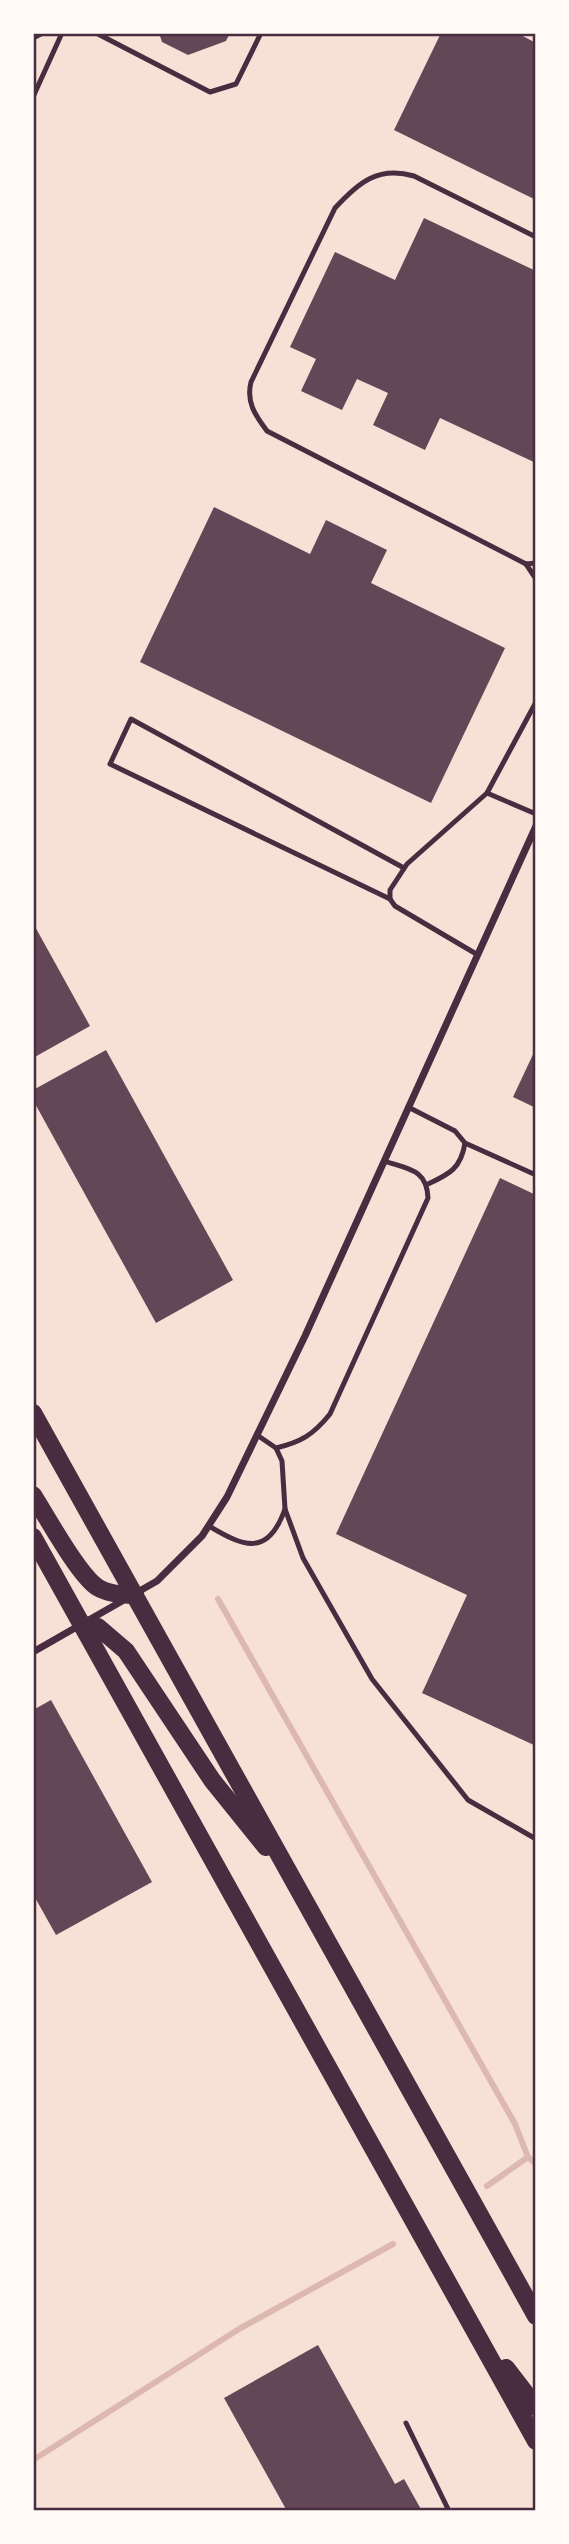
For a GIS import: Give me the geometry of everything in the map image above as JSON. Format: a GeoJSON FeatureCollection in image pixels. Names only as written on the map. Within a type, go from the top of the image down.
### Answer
{"type":"FeatureCollection","features":[{"type":"Feature","properties":{"kind":"main road"},"geometry":{"type":"LineString","coordinates":[[33,1413],[536,2316]]}},
{"type":"Feature","properties":{"kind":"main road"},"geometry":{"type":"LineString","coordinates":[[33,1495],[81,1569],[97,1587],[110,1593],[135,1595]]}},
{"type":"Feature","properties":{"kind":"main road"},"geometry":{"type":"LineString","coordinates":[[33,1538],[536,2441]]}},
{"type":"Feature","properties":{"kind":"main road"},"geometry":{"type":"LineString","coordinates":[[82,1625],[98,1627],[126,1651],[212,1780],[297,1885]]}},
{"type":"Feature","properties":{"kind":"main road"},"geometry":{"type":"LineString","coordinates":[[468,2318],[536,2407]]}},
{"type":"Feature","properties":{"kind":"street"},"geometry":{"type":"LineString","coordinates":[[33,1652],[157,1581],[186,1555],[209,1527],[257,1435],[536,827]]}},
{"type":"Feature","properties":{"kind":"lane"},"geometry":{"type":"LineString","coordinates":[[33,38],[43,33]]}},
{"type":"Feature","properties":{"kind":"lane"},"geometry":{"type":"LineString","coordinates":[[33,97],[62,33]]}},
{"type":"Feature","properties":{"kind":"lane"},"geometry":{"type":"LineString","coordinates":[[96,33],[210,92],[236,83],[261,33]]}},
{"type":"Feature","properties":{"kind":"lane"},"geometry":{"type":"LineString","coordinates":[[536,237],[414,176],[395,170],[374,177],[353,189],[335,208],[251,382],[248,396],[254,414],[267,431],[526,564],[536,579]]}},
{"type":"Feature","properties":{"kind":"lane"},"geometry":{"type":"LineString","coordinates":[[526,564],[536,563]]}},
{"type":"Feature","properties":{"kind":"lane"},"geometry":{"type":"LineString","coordinates":[[390,899],[390,890],[404,868],[487,793],[536,702]]}},
{"type":"Feature","properties":{"kind":"lane"},"geometry":{"type":"LineString","coordinates":[[404,868],[131,719],[110,764],[390,899],[395,906],[478,955]]}},
{"type":"Feature","properties":{"kind":"lane"},"geometry":{"type":"LineString","coordinates":[[487,793],[536,814]]}},
{"type":"Feature","properties":{"kind":"lane"},"geometry":{"type":"LineString","coordinates":[[408,1107],[455,1130],[465,1143],[536,1175]]}},
{"type":"Feature","properties":{"kind":"lane"},"geometry":{"type":"LineString","coordinates":[[428,1184],[447,1175],[462,1159],[465,1143]]}},
{"type":"Feature","properties":{"kind":"lane"},"geometry":{"type":"LineString","coordinates":[[275,1448],[294,1444],[316,1432],[330,1414],[428,1198],[428,1184],[418,1172],[384,1161]]}},
{"type":"Feature","properties":{"kind":"lane"},"geometry":{"type":"LineString","coordinates":[[257,1435],[275,1448],[282,1461],[285,1509],[303,1558],[372,1679],[468,1800],[536,1839]]}},
{"type":"Feature","properties":{"kind":"lane"},"geometry":{"type":"LineString","coordinates":[[209,1527],[236,1543],[255,1544],[267,1539],[278,1529],[285,1509]]}},
{"type":"Feature","properties":{"kind":"lane"},"geometry":{"type":"LineString","coordinates":[[406,2423],[449,2511]]}},
{"type":"Feature","properties":{"kind":"building"},"geometry":{"type":"Polygon","coordinates":[[[159,33],[230,33],[226,41],[188,55],[162,42],[159,33]]]}},
{"type":"Feature","properties":{"kind":"building"},"geometry":{"type":"Polygon","coordinates":[[[441,33],[517,33],[536,43],[536,200],[394,130],[441,33]]]}},
{"type":"Feature","properties":{"kind":"building"},"geometry":{"type":"Polygon","coordinates":[[[424,218],[536,271],[536,463],[440,418],[425,450],[373,425],[388,393],[357,379],[342,410],[301,391],[316,359],[290,347],[335,252],[395,280],[424,218]]]}},
{"type":"Feature","properties":{"kind":"building"},"geometry":{"type":"Polygon","coordinates":[[[214,507],[310,554],[326,520],[387,550],[371,583],[505,648],[431,803],[140,662],[214,507]]]}},
{"type":"Feature","properties":{"kind":"building"},"geometry":{"type":"Polygon","coordinates":[[[33,923],[90,1026],[33,1058],[33,923]]]}},
{"type":"Feature","properties":{"kind":"building"},"geometry":{"type":"Polygon","coordinates":[[[536,1048],[536,1108],[513,1097],[536,1048]]]}},
{"type":"Feature","properties":{"kind":"building"},"geometry":{"type":"Polygon","coordinates":[[[106,1050],[233,1280],[156,1323],[33,1100],[33,1090],[106,1050]]]}},
{"type":"Feature","properties":{"kind":"building"},"geometry":{"type":"Polygon","coordinates":[[[500,1178],[536,1195],[536,1746],[422,1693],[467,1595],[336,1534],[500,1178]]]}},
{"type":"Feature","properties":{"kind":"building"},"geometry":{"type":"Polygon","coordinates":[[[51,1700],[152,1882],[56,1935],[33,1894],[33,1710],[51,1700]]]}},
{"type":"Feature","properties":{"kind":"building"},"geometry":{"type":"Polygon","coordinates":[[[318,2345],[395,2484],[404,2479],[422,2511],[287,2511],[224,2398],[318,2345]]]}},
{"type":"Feature","properties":{"kind":"waterway"},"geometry":{"type":"LineString","coordinates":[[218,1599],[515,2124],[528,2157]]}},
{"type":"Feature","properties":{"kind":"waterway"},"geometry":{"type":"LineString","coordinates":[[487,2186],[528,2157],[536,2164]]}},
{"type":"Feature","properties":{"kind":"waterway"},"geometry":{"type":"LineString","coordinates":[[33,2460],[239,2329],[393,2244]]}}]}
